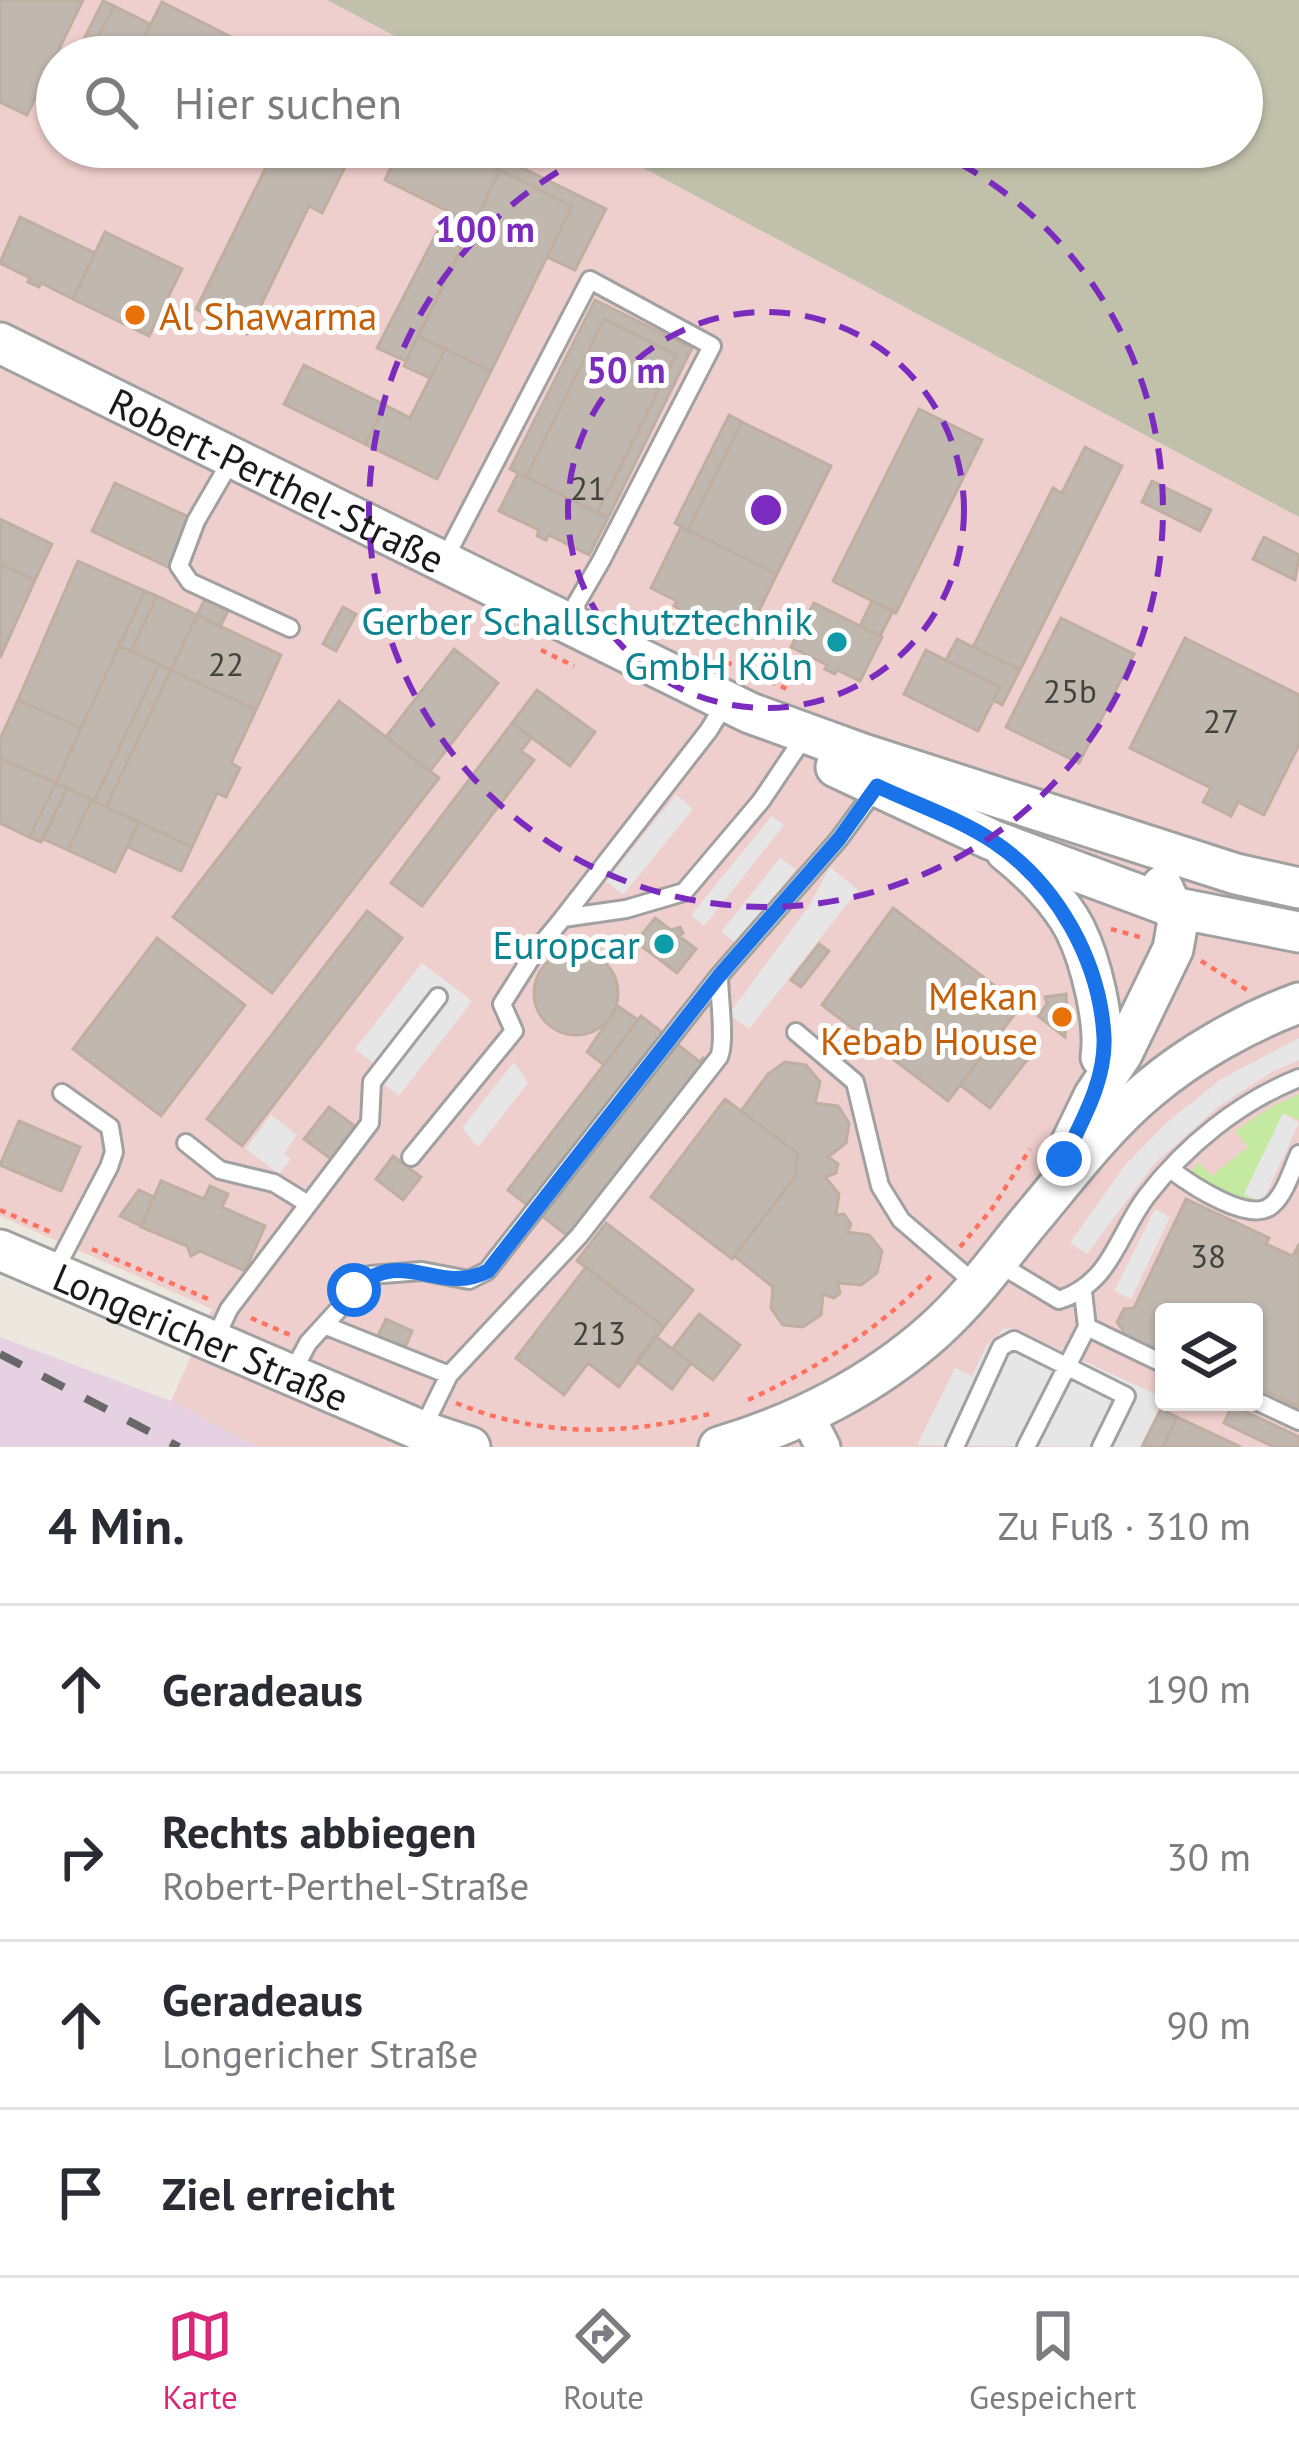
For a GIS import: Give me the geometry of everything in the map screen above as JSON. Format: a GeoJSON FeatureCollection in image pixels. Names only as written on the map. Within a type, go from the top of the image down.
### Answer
{"type":"FeatureCollection","features":[{"type":"Feature","properties":{"kind":"street","name":"Robert-Perthel-Straße"},"geometry":{"type":"LineString","coordinates":[[0,343],[738,708],[863,754],[1236,874],[1299,888]]}},
{"type":"Feature","properties":{"kind":"street","name":"Robert-Perthel-Straße"},"geometry":{"type":"LineString","coordinates":[[738,708],[798,746],[992,840],[1172,907],[1299,932]]}},
{"type":"Feature","properties":{"kind":"street"},"geometry":{"type":"LineString","coordinates":[[1121,836],[1151,862],[1172,907]]}},
{"type":"Feature","properties":{"kind":"street"},"geometry":{"type":"LineString","coordinates":[[992,840],[1024,866],[1075,928],[1104,1038],[1098,1077]]}},
{"type":"Feature","properties":{"kind":"street"},"geometry":{"type":"LineString","coordinates":[[1034,1214],[1172,907],[1196,884],[1236,874]]}},
{"type":"Feature","properties":{"kind":"street"},"geometry":{"type":"LineString","coordinates":[[714,1431],[815,1430],[934,1331],[989,1275],[1034,1214],[1148,1090],[1266,1015],[1299,1004]]}},
{"type":"Feature","properties":{"kind":"street","name":"Longericher Straße"},"geometry":{"type":"LineString","coordinates":[[0,1250],[61,1256],[429,1413],[470,1447]]}},
{"type":"Feature","properties":{"kind":"lane"},"geometry":{"type":"LineString","coordinates":[[443,563],[590,280],[712,346],[565,623]]}},
{"type":"Feature","properties":{"kind":"lane"},"geometry":{"type":"LineString","coordinates":[[232,458],[196,521],[179,566],[190,582],[290,628]]}},
{"type":"Feature","properties":{"kind":"lane"},"geometry":{"type":"LineString","coordinates":[[411,1157],[514,1031],[502,1004],[535,952],[709,730],[738,708]]}},
{"type":"Feature","properties":{"kind":"lane"},"geometry":{"type":"LineString","coordinates":[[563,918],[626,909],[684,892],[761,801],[798,746]]}},
{"type":"Feature","properties":{"kind":"lane"},"geometry":{"type":"LineString","coordinates":[[300,1359],[370,1275],[422,1271],[469,1280],[488,1271],[719,976],[839,839],[877,786]]}},
{"type":"Feature","properties":{"kind":"lane"},"geometry":{"type":"LineString","coordinates":[[429,1413],[449,1375],[579,1236],[719,1057],[724,1046],[719,976]]}},
{"type":"Feature","properties":{"kind":"lane"},"geometry":{"type":"LineString","coordinates":[[221,1325],[370,1123],[371,1082],[438,997]]}},
{"type":"Feature","properties":{"kind":"lane"},"geometry":{"type":"LineString","coordinates":[[796,1032],[855,1082],[880,1186],[902,1220],[949,1259],[1059,1300],[1083,1292],[1101,1274],[1144,1200],[1170,1168],[1231,1116],[1299,1078]]}},
{"type":"Feature","properties":{"kind":"lane"},"geometry":{"type":"LineString","coordinates":[[61,1256],[109,1167],[114,1138],[97,1115],[62,1094]]}},
{"type":"Feature","properties":{"kind":"lane"},"geometry":{"type":"LineString","coordinates":[[185,1143],[220,1170],[274,1183],[308,1204]]}},
{"type":"Feature","properties":{"kind":"lane"},"geometry":{"type":"LineString","coordinates":[[1170,1168],[1252,1214],[1277,1202],[1299,1154]]}},
{"type":"Feature","properties":{"kind":"lane"},"geometry":{"type":"LineString","coordinates":[[1026,1447],[1087,1327],[1083,1292]]}},
{"type":"Feature","properties":{"kind":"lane"},"geometry":{"type":"LineString","coordinates":[[324,1325],[449,1375]]}},
{"type":"Feature","properties":{"kind":"lane"},"geometry":{"type":"LineString","coordinates":[[1087,1327],[1155,1360]]}},
{"type":"Feature","properties":{"kind":"lane"},"geometry":{"type":"LineString","coordinates":[[955,1447],[1001,1347],[1015,1340],[1126,1396],[1101,1447]]}},
{"type":"Feature","properties":{"kind":"lane"},"geometry":{"type":"LineString","coordinates":[[1263,1404],[1299,1421]]}},
{"type":"Feature","properties":{"kind":"path"},"geometry":{"type":"LineString","coordinates":[[722,660],[804,697]]}},
{"type":"Feature","properties":{"kind":"path"},"geometry":{"type":"LineString","coordinates":[[749,1400],[812,1371],[887,1319],[992,1210],[1030,1149]]}},
{"type":"Feature","properties":{"kind":"path"},"geometry":{"type":"LineString","coordinates":[[0,1210],[61,1256],[300,1359]]}},
{"type":"Feature","properties":{"kind":"path"},"geometry":{"type":"LineString","coordinates":[[429,1413],[484,1415],[545,1429],[613,1431],[672,1424],[714,1431]]}},
{"type":"Feature","properties":{"kind":"shaded area"},"geometry":{"type":"Polygon","coordinates":[[[0,0],[327,0],[395,36],[36,36],[36,168],[643,168],[1299,517],[1299,1447],[258,1447],[171,1401],[212,1309],[0,1216],[0,0]]]}},
{"type":"Feature","properties":{"kind":"shaded area"},"geometry":{"type":"Polygon","coordinates":[[[327,0],[1299,0],[1299,517],[643,168],[1263,168],[1263,36],[395,36],[327,0]]]}},
{"type":"Feature","properties":{"kind":"shaded area"},"geometry":{"type":"Polygon","coordinates":[[[676,795],[693,809],[623,895],[606,881],[676,795]]]}},
{"type":"Feature","properties":{"kind":"shaded area"},"geometry":{"type":"Polygon","coordinates":[[[772,816],[784,825],[704,926],[691,915],[772,816]]]}},
{"type":"Feature","properties":{"kind":"shaded area"},"geometry":{"type":"Polygon","coordinates":[[[780,858],[796,869],[737,944],[721,932],[780,858]]]}},
{"type":"Feature","properties":{"kind":"shaded area"},"geometry":{"type":"Polygon","coordinates":[[[830,867],[858,890],[749,1029],[729,1014],[809,906],[830,867]]]}},
{"type":"Feature","properties":{"kind":"shaded area"},"geometry":{"type":"Polygon","coordinates":[[[422,963],[472,1001],[399,1096],[384,1084],[389,1075],[355,1049],[422,963]]]}},
{"type":"Feature","properties":{"kind":"shaded area"},"geometry":{"type":"Polygon","coordinates":[[[1299,1038],[1299,1060],[1219,1106],[1154,1164],[1087,1254],[1070,1243],[1126,1164],[1165,1124],[1221,1079],[1299,1038]]]}},
{"type":"Feature","properties":{"kind":"shaded area"},"geometry":{"type":"Polygon","coordinates":[[[514,1062],[528,1083],[478,1147],[462,1128],[514,1062]]]}},
{"type":"Feature","properties":{"kind":"shaded area"},"geometry":{"type":"Polygon","coordinates":[[[1283,1113],[1299,1123],[1262,1202],[1244,1194],[1283,1113]]]}},
{"type":"Feature","properties":{"kind":"shaded area"},"geometry":{"type":"Polygon","coordinates":[[[271,1115],[297,1135],[284,1153],[291,1159],[279,1174],[246,1149],[271,1115]]]}},
{"type":"Feature","properties":{"kind":"shaded area"},"geometry":{"type":"Polygon","coordinates":[[[1155,1209],[1170,1217],[1131,1299],[1114,1291],[1155,1209]]]}},
{"type":"Feature","properties":{"kind":"shaded area"},"geometry":{"type":"Polygon","coordinates":[[[1012,1328],[1155,1394],[1158,1411],[1140,1447],[917,1445],[955,1368],[972,1376],[987,1345],[1004,1329],[1012,1328]]]}},
{"type":"Feature","properties":{"kind":"shaded area"},"geometry":{"type":"Polygon","coordinates":[[[0,1337],[171,1401],[258,1447],[0,1447],[0,1337]]]}},
{"type":"Feature","properties":{"kind":"green space"},"geometry":{"type":"Polygon","coordinates":[[[1299,1094],[1299,1120],[1283,1113],[1245,1194],[1255,1199],[1252,1203],[1193,1179],[1190,1173],[1199,1162],[1211,1176],[1248,1147],[1235,1131],[1299,1094]]]}},
{"type":"Feature","properties":{"kind":"building"},"geometry":{"type":"Polygon","coordinates":[[[0,0],[83,0],[65,36],[36,36],[36,97],[27,115],[0,102],[0,0]]]}},
{"type":"Feature","properties":{"kind":"building"},"geometry":{"type":"Polygon","coordinates":[[[103,1],[114,6],[99,36],[86,36],[103,1]]]}},
{"type":"Feature","properties":{"kind":"building"},"geometry":{"type":"Polygon","coordinates":[[[162,2],[229,36],[145,36],[162,2]]]}},
{"type":"Feature","properties":{"kind":"building"},"geometry":{"type":"Polygon","coordinates":[[[114,6],[150,24],[144,36],[99,36],[114,6]]]}},
{"type":"Feature","properties":{"kind":"building"},"geometry":{"type":"Polygon","coordinates":[[[266,168],[344,168],[322,213],[309,206],[247,334],[196,309],[266,168]]]}},
{"type":"Feature","properties":{"kind":"building"},"geometry":{"type":"Polygon","coordinates":[[[391,168],[500,170],[474,224],[385,180],[391,168]]]}},
{"type":"Feature","properties":{"kind":"building"},"geometry":{"type":"Polygon","coordinates":[[[522,168],[606,209],[575,270],[547,257],[572,206],[500,170],[522,168]]]}},
{"type":"Feature","properties":{"kind":"building"},"geometry":{"type":"Polygon","coordinates":[[[500,170],[572,206],[491,371],[418,336],[500,170]]]}},
{"type":"Feature","properties":{"kind":"building"},"geometry":{"type":"Polygon","coordinates":[[[448,211],[474,224],[406,361],[377,348],[448,211]]]}},
{"type":"Feature","properties":{"kind":"building"},"geometry":{"type":"Polygon","coordinates":[[[20,217],[95,253],[73,299],[41,283],[39,287],[28,282],[30,278],[0,263],[20,217]]]}},
{"type":"Feature","properties":{"kind":"building"},"geometry":{"type":"Polygon","coordinates":[[[105,232],[182,269],[149,336],[73,299],[105,232]]]}},
{"type":"Feature","properties":{"kind":"building"},"geometry":{"type":"Polygon","coordinates":[[[595,300],[692,348],[608,518],[597,513],[676,355],[604,319],[526,477],[510,469],[595,300]]]}},
{"type":"Feature","properties":{"kind":"building"},"geometry":{"type":"Polygon","coordinates":[[[604,319],[676,355],[597,513],[526,477],[604,319]]]}},
{"type":"Feature","properties":{"kind":"building"},"geometry":{"type":"Polygon","coordinates":[[[418,336],[445,349],[430,378],[404,366],[418,336]]]}},
{"type":"Feature","properties":{"kind":"building"},"geometry":{"type":"Polygon","coordinates":[[[445,349],[491,371],[437,479],[365,444],[385,405],[410,418],[445,349]]]}},
{"type":"Feature","properties":{"kind":"building"},"geometry":{"type":"Polygon","coordinates":[[[304,365],[385,405],[365,444],[284,404],[304,365]]]}},
{"type":"Feature","properties":{"kind":"building"},"geometry":{"type":"Polygon","coordinates":[[[919,409],[982,440],[896,613],[833,581],[919,409]]]}},
{"type":"Feature","properties":{"kind":"building"},"geometry":{"type":"Polygon","coordinates":[[[729,415],[742,422],[688,530],[675,523],[729,415]]]}},
{"type":"Feature","properties":{"kind":"building"},"geometry":{"type":"Polygon","coordinates":[[[742,422],[831,466],[777,574],[688,530],[742,422]]]}},
{"type":"Feature","properties":{"kind":"building"},"geometry":{"type":"Polygon","coordinates":[[[1085,447],[1122,466],[1020,670],[973,647],[1053,488],[1062,493],[1085,447]]]}},
{"type":"Feature","properties":{"kind":"building"},"geometry":{"type":"Polygon","coordinates":[[[518,473],[608,518],[589,555],[549,535],[546,540],[537,536],[539,530],[499,511],[518,473]]]}},
{"type":"Feature","properties":{"kind":"building"},"geometry":{"type":"Polygon","coordinates":[[[1152,481],[1211,510],[1200,531],[1142,502],[1152,481]]]}},
{"type":"Feature","properties":{"kind":"building"},"geometry":{"type":"Polygon","coordinates":[[[115,483],[191,518],[168,567],[92,531],[115,483]]]}},
{"type":"Feature","properties":{"kind":"building"},"geometry":{"type":"Polygon","coordinates":[[[0,519],[52,544],[35,580],[0,564],[0,519]]]}},
{"type":"Feature","properties":{"kind":"building"},"geometry":{"type":"Polygon","coordinates":[[[681,527],[777,574],[747,635],[720,622],[717,628],[651,588],[681,527]]]}},
{"type":"Feature","properties":{"kind":"building"},"geometry":{"type":"Polygon","coordinates":[[[1264,537],[1299,555],[1295,580],[1253,559],[1264,537]]]}},
{"type":"Feature","properties":{"kind":"building"},"geometry":{"type":"Polygon","coordinates":[[[78,561],[145,591],[81,728],[18,700],[78,561]]]}},
{"type":"Feature","properties":{"kind":"building"},"geometry":{"type":"Polygon","coordinates":[[[0,564],[35,580],[0,658],[0,564]]]}},
{"type":"Feature","properties":{"kind":"building"},"geometry":{"type":"Polygon","coordinates":[[[145,591],[157,596],[131,651],[119,646],[145,591]]]}},
{"type":"Feature","properties":{"kind":"building"},"geometry":{"type":"Polygon","coordinates":[[[157,596],[197,615],[171,670],[131,651],[157,596]]]}},
{"type":"Feature","properties":{"kind":"building"},"geometry":{"type":"Polygon","coordinates":[[[205,599],[228,611],[220,627],[197,615],[205,599]]]}},
{"type":"Feature","properties":{"kind":"building"},"geometry":{"type":"Polygon","coordinates":[[[872,601],[893,611],[880,636],[860,626],[872,601]]]}},
{"type":"Feature","properties":{"kind":"building","name":"Gerber Schallschutztechnik GmbH Köln"},"geometry":{"type":"Polygon","coordinates":[[[814,603],[882,637],[860,681],[837,670],[835,674],[791,647],[814,603]]]}},
{"type":"Feature","properties":{"kind":"building"},"geometry":{"type":"Polygon","coordinates":[[[343,607],[356,614],[336,651],[323,644],[343,607]]]}},
{"type":"Feature","properties":{"kind":"building"},"geometry":{"type":"Polygon","coordinates":[[[197,615],[281,655],[256,710],[171,670],[197,615]]]}},
{"type":"Feature","properties":{"kind":"building"},"geometry":{"type":"Polygon","coordinates":[[[1061,618],[1134,654],[1079,763],[1006,727],[1061,618]]]}},
{"type":"Feature","properties":{"kind":"building"},"geometry":{"type":"Polygon","coordinates":[[[1185,638],[1299,695],[1299,745],[1264,815],[1238,802],[1231,816],[1203,802],[1211,788],[1130,748],[1185,638]]]}},
{"type":"Feature","properties":{"kind":"building"},"geometry":{"type":"Polygon","coordinates":[[[957,639],[1020,670],[1002,705],[993,700],[1000,687],[946,660],[957,639]]]}},
{"type":"Feature","properties":{"kind":"building"},"geometry":{"type":"Polygon","coordinates":[[[119,646],[159,664],[94,801],[56,783],[119,646]]]}},
{"type":"Feature","properties":{"kind":"building"},"geometry":{"type":"Polygon","coordinates":[[[454,649],[498,683],[430,771],[386,737],[454,649]]]}},
{"type":"Feature","properties":{"kind":"building"},"geometry":{"type":"Polygon","coordinates":[[[926,650],[1000,687],[978,731],[904,694],[926,650]]]}},
{"type":"Feature","properties":{"kind":"building"},"geometry":{"type":"Polygon","coordinates":[[[159,664],[171,670],[106,807],[94,801],[159,664]]]}},
{"type":"Feature","properties":{"kind":"building"},"geometry":{"type":"Polygon","coordinates":[[[171,670],[256,710],[231,763],[240,768],[226,797],[217,793],[192,847],[106,807],[171,670]]]}},
{"type":"Feature","properties":{"kind":"building"},"geometry":{"type":"Polygon","coordinates":[[[537,690],[595,732],[570,766],[512,723],[537,690]]]}},
{"type":"Feature","properties":{"kind":"building"},"geometry":{"type":"Polygon","coordinates":[[[18,700],[81,728],[56,783],[0,758],[0,739],[18,700]]]}},
{"type":"Feature","properties":{"kind":"building"},"geometry":{"type":"Polygon","coordinates":[[[339,701],[439,778],[272,993],[173,917],[339,701]]]}},
{"type":"Feature","properties":{"kind":"building"},"geometry":{"type":"Polygon","coordinates":[[[512,723],[532,737],[521,751],[534,760],[422,906],[391,883],[512,723]]]}},
{"type":"Feature","properties":{"kind":"building"},"geometry":{"type":"Polygon","coordinates":[[[0,758],[56,783],[29,837],[0,823],[0,758]]]}},
{"type":"Feature","properties":{"kind":"building"},"geometry":{"type":"Polygon","coordinates":[[[56,783],[67,788],[41,842],[29,837],[56,783]]]}},
{"type":"Feature","properties":{"kind":"building"},"geometry":{"type":"Polygon","coordinates":[[[67,788],[91,800],[68,850],[43,839],[67,788]]]}},
{"type":"Feature","properties":{"kind":"building"},"geometry":{"type":"Polygon","coordinates":[[[91,800],[139,822],[115,872],[68,850],[91,800]]]}},
{"type":"Feature","properties":{"kind":"building"},"geometry":{"type":"Polygon","coordinates":[[[139,822],[192,847],[181,871],[128,847],[139,822]]]}},
{"type":"Feature","properties":{"kind":"building"},"geometry":{"type":"Polygon","coordinates":[[[893,908],[1021,1006],[948,1101],[822,1005],[893,908]]]}},
{"type":"Feature","properties":{"kind":"building"},"geometry":{"type":"Polygon","coordinates":[[[367,911],[402,938],[242,1146],[207,1119],[367,911]]]}},
{"type":"Feature","properties":{"kind":"building","name":"Europcar"},"geometry":{"type":"Polygon","coordinates":[[[655,918],[671,930],[680,927],[683,933],[679,936],[696,949],[677,973],[636,942],[655,918]]]}},
{"type":"Feature","properties":{"kind":"building"},"geometry":{"type":"Polygon","coordinates":[[[157,938],[245,1005],[161,1116],[73,1049],[157,938]]]}},
{"type":"Feature","properties":{"kind":"building"},"geometry":{"type":"Polygon","coordinates":[[[819,944],[829,951],[801,987],[791,980],[819,944]]]}},
{"type":"Feature","properties":{"kind":"building"},"geometry":{"type":"Polygon","coordinates":[[[576,951],[605,964],[618,993],[605,1022],[576,1035],[547,1022],[534,993],[547,964],[576,951]]]}},
{"type":"Feature","properties":{"kind":"building"},"geometry":{"type":"Polygon","coordinates":[[[1066,994],[1065,1037],[1038,1016],[1047,1004],[1045,997],[1066,994]]]}},
{"type":"Feature","properties":{"kind":"building"},"geometry":{"type":"Polygon","coordinates":[[[618,1006],[638,1020],[604,1065],[587,1052],[618,1006]]]}},
{"type":"Feature","properties":{"kind":"building"},"geometry":{"type":"Polygon","coordinates":[[[641,1016],[700,1062],[703,1058],[709,1062],[569,1237],[508,1190],[641,1016]]]}},
{"type":"Feature","properties":{"kind":"building"},"geometry":{"type":"Polygon","coordinates":[[[1000,1033],[1030,1056],[990,1108],[960,1085],[1000,1033]]]}},
{"type":"Feature","properties":{"kind":"building"},"geometry":{"type":"Polygon","coordinates":[[[785,1062],[806,1065],[820,1082],[815,1103],[838,1106],[849,1123],[846,1143],[828,1157],[838,1164],[836,1173],[825,1177],[839,1194],[836,1215],[844,1214],[851,1224],[848,1232],[869,1235],[882,1251],[877,1273],[861,1285],[838,1283],[840,1293],[834,1298],[823,1294],[821,1315],[803,1327],[783,1325],[771,1308],[773,1287],[734,1256],[795,1177],[798,1154],[741,1111],[768,1074],[785,1062]]]}},
{"type":"Feature","properties":{"kind":"building"},"geometry":{"type":"Polygon","coordinates":[[[725,1099],[798,1154],[795,1177],[732,1259],[651,1197],[725,1099]]]}},
{"type":"Feature","properties":{"kind":"building"},"geometry":{"type":"Polygon","coordinates":[[[329,1107],[356,1127],[331,1159],[304,1139],[329,1107]]]}},
{"type":"Feature","properties":{"kind":"building"},"geometry":{"type":"Polygon","coordinates":[[[19,1121],[80,1147],[61,1191],[0,1165],[19,1121]]]}},
{"type":"Feature","properties":{"kind":"building"},"geometry":{"type":"Polygon","coordinates":[[[393,1156],[421,1177],[403,1200],[376,1179],[393,1156]]]}},
{"type":"Feature","properties":{"kind":"building"},"geometry":{"type":"Polygon","coordinates":[[[161,1181],[204,1199],[210,1186],[228,1194],[222,1207],[265,1226],[245,1271],[200,1251],[191,1256],[187,1246],[141,1227],[161,1181]]]}},
{"type":"Feature","properties":{"kind":"building"},"geometry":{"type":"Polygon","coordinates":[[[139,1190],[154,1197],[141,1226],[120,1216],[139,1190]]]}},
{"type":"Feature","properties":{"kind":"building"},"geometry":{"type":"Polygon","coordinates":[[[1186,1199],[1269,1238],[1266,1244],[1293,1256],[1299,1244],[1299,1407],[1263,1390],[1263,1303],[1155,1303],[1155,1353],[1120,1336],[1123,1330],[1117,1322],[1124,1309],[1134,1308],[1186,1199]]]}},
{"type":"Feature","properties":{"kind":"building"},"geometry":{"type":"Polygon","coordinates":[[[606,1223],[693,1290],[664,1327],[577,1261],[606,1223]]]}},
{"type":"Feature","properties":{"kind":"building"},"geometry":{"type":"Polygon","coordinates":[[[586,1267],[664,1327],[619,1387],[588,1363],[564,1395],[516,1358],[586,1267]]]}},
{"type":"Feature","properties":{"kind":"building"},"geometry":{"type":"Polygon","coordinates":[[[699,1314],[740,1345],[713,1380],[672,1349],[699,1314]]]}},
{"type":"Feature","properties":{"kind":"building"},"geometry":{"type":"Polygon","coordinates":[[[386,1319],[412,1331],[404,1350],[377,1338],[386,1319]]]}},
{"type":"Feature","properties":{"kind":"building"},"geometry":{"type":"Polygon","coordinates":[[[655,1336],[691,1363],[672,1389],[636,1361],[655,1336]]]}},
{"type":"Feature","properties":{"kind":"building"},"geometry":{"type":"Polygon","coordinates":[[[1160,1411],[1177,1417],[1163,1447],[1142,1447],[1160,1411]]]}},
{"type":"Feature","properties":{"kind":"building"},"geometry":{"type":"Polygon","coordinates":[[[1229,1411],[1245,1411],[1299,1437],[1299,1447],[1274,1447],[1224,1423],[1229,1411]]]}},
{"type":"Feature","properties":{"kind":"building"},"geometry":{"type":"Polygon","coordinates":[[[1177,1417],[1241,1447],[1163,1447],[1177,1417]]]}},
{"type":"Feature","properties":{"kind":"railway"},"geometry":{"type":"LineString","coordinates":[[0,1354],[179,1447]]}},
{"type":"Feature","properties":{"kind":"place","name":"Al Shawarma"},"geometry":{"type":"Point","coordinates":[135,315]}},
{"type":"Feature","properties":{"kind":"place","name":"Gerber Schallschutztechnik GmbH Köln"},"geometry":{"type":"Point","coordinates":[837,642]}},
{"type":"Feature","properties":{"kind":"place","name":"Europcar"},"geometry":{"type":"Point","coordinates":[664,944]}},
{"type":"Feature","properties":{"kind":"place","name":"Mekan Kebab House"},"geometry":{"type":"Point","coordinates":[1062,1017]}},
{"type":"Feature","properties":{"kind":"route"},"geometry":{"type":"LineString","coordinates":[[354,1290],[370,1275],[392,1270],[469,1280],[488,1271],[719,976],[839,839],[877,786],[992,840],[1024,866],[1075,928],[1104,1038],[1094,1096],[1064,1159]]}}]}
